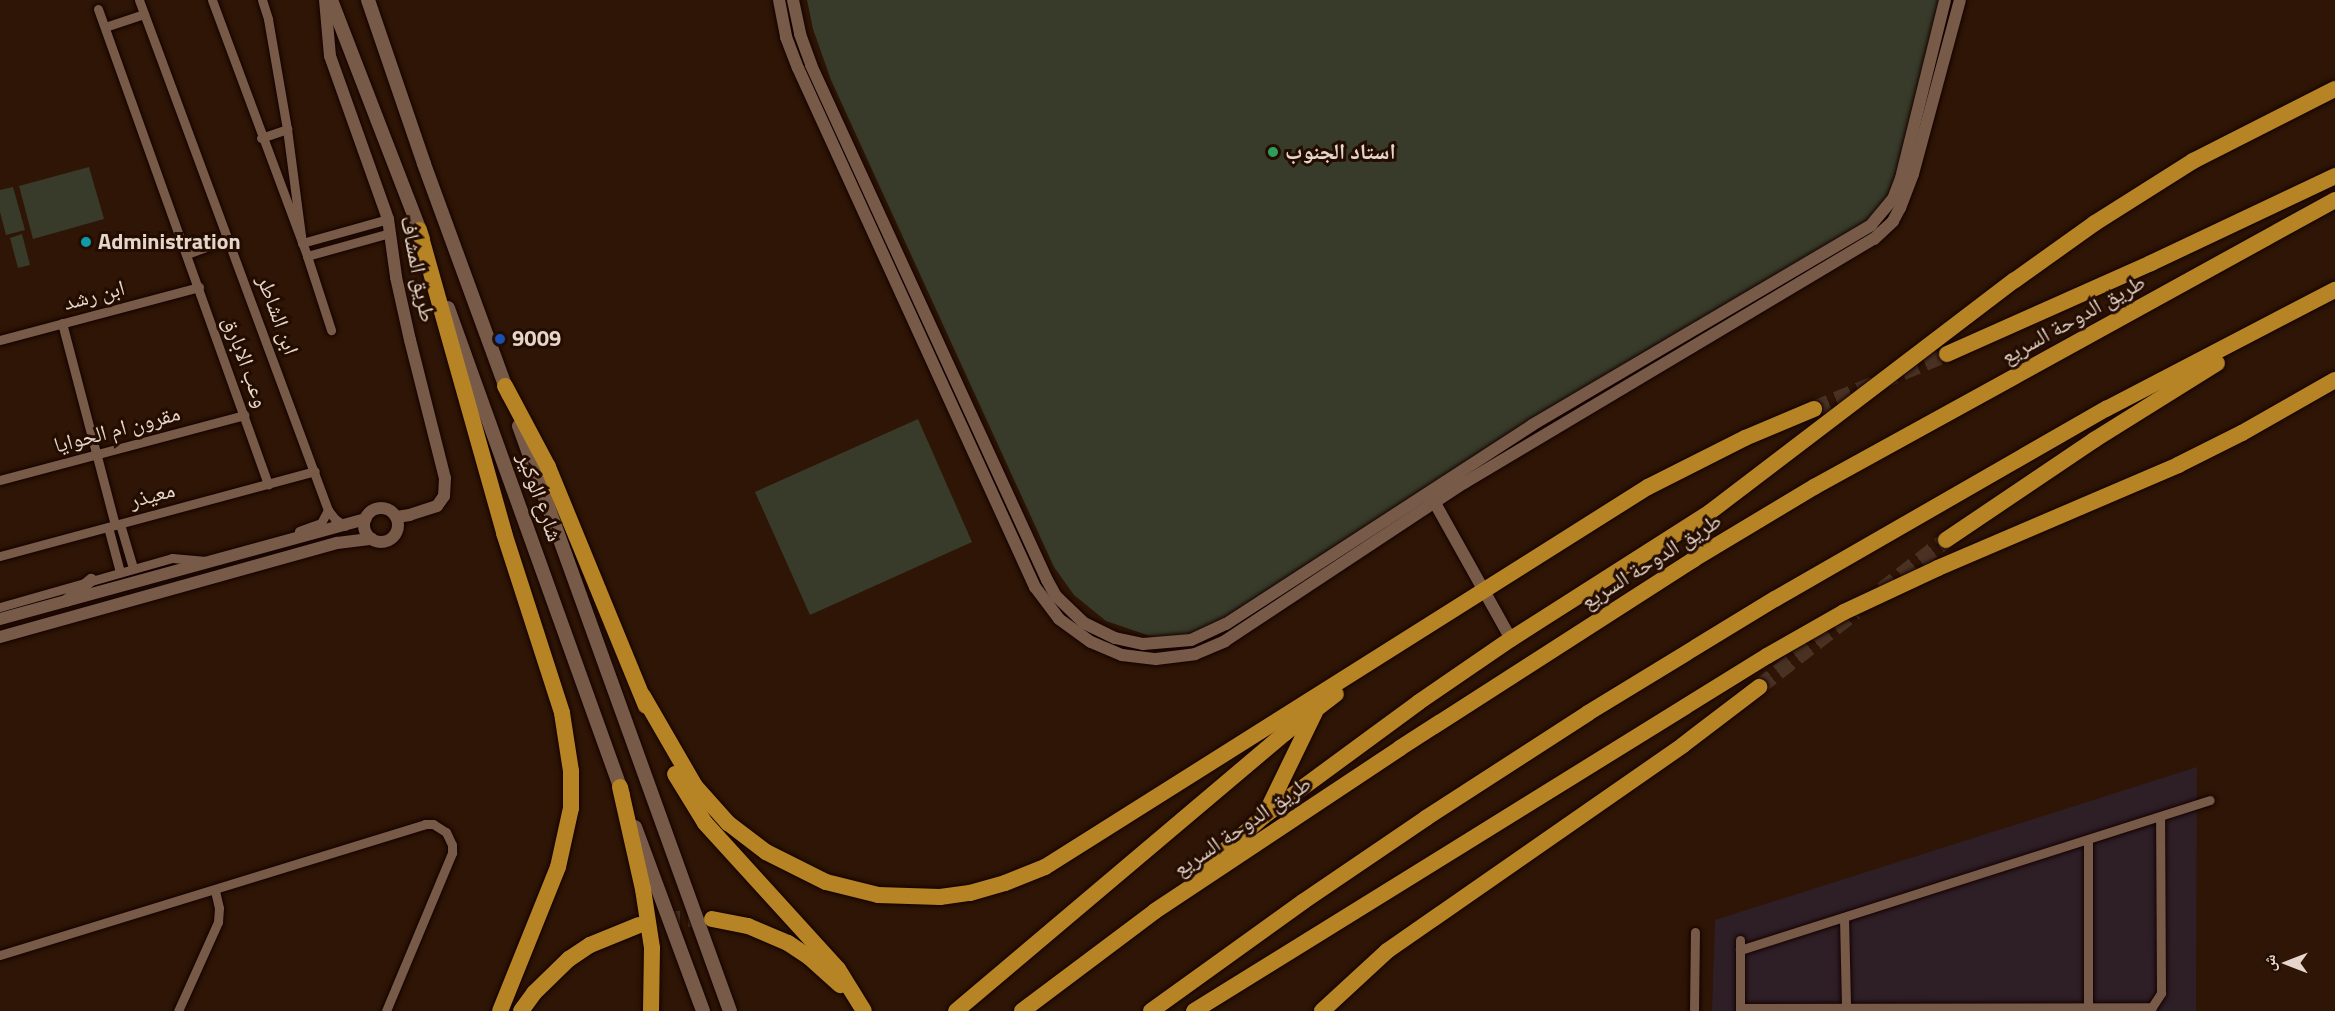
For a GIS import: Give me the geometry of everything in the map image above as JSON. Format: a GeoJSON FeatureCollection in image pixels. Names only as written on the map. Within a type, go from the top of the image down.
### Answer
{"type":"FeatureCollection","features":[{"type":"Feature","properties":{"kind":"highway"},"geometry":{"type":"LineString","coordinates":[[1155,911],[1264,816],[1419,702],[1511,639],[1710,512],[2015,280],[2095,223],[2193,161],[2335,89]]}},
{"type":"Feature","properties":{"kind":"highway"},"geometry":{"type":"LineString","coordinates":[[1947,354],[2120,277],[2335,176]]}},
{"type":"Feature","properties":{"kind":"highway","name":"طريق الدوحة السريع"},"geometry":{"type":"LineString","coordinates":[[1022,1011],[1155,911],[1400,748],[1694,558],[1814,487],[2335,200]]}},
{"type":"Feature","properties":{"kind":"highway"},"geometry":{"type":"LineString","coordinates":[[419,230],[504,533],[562,713],[571,771],[571,808],[558,867],[500,1011]]}},
{"type":"Feature","properties":{"kind":"highway"},"geometry":{"type":"LineString","coordinates":[[1151,1011],[1408,830],[1588,713],[1765,604],[2106,410],[2335,290]]}},
{"type":"Feature","properties":{"kind":"highway"},"geometry":{"type":"LineString","coordinates":[[1946,540],[2094,440],[2287,317]]}},
{"type":"Feature","properties":{"kind":"highway"},"geometry":{"type":"LineString","coordinates":[[1194,1011],[1767,656],[1844,612],[1948,563],[2178,465],[2242,433],[2335,380]]}},
{"type":"Feature","properties":{"kind":"highway"},"geometry":{"type":"LineString","coordinates":[[505,386],[548,468],[668,761],[705,823],[838,969],[863,1009]]}},
{"type":"Feature","properties":{"kind":"highway"},"geometry":{"type":"LineString","coordinates":[[643,696],[695,786],[711,806],[748,840],[808,875],[844,888],[878,895],[940,897],[1005,883],[1045,867],[1648,487],[1745,438],[1814,410]]}},
{"type":"Feature","properties":{"kind":"highway"},"geometry":{"type":"LineString","coordinates":[[956,1011],[1316,709],[1415,633]]}},
{"type":"Feature","properties":{"kind":"highway"},"geometry":{"type":"LineString","coordinates":[[1322,1011],[1387,951],[1683,745],[1759,687]]}},
{"type":"Feature","properties":{"kind":"highway"},"geometry":{"type":"LineString","coordinates":[[1264,816],[1316,709]]}},
{"type":"Feature","properties":{"kind":"highway"},"geometry":{"type":"LineString","coordinates":[[620,787],[644,889],[652,948],[651,1011]]}},
{"type":"Feature","properties":{"kind":"highway"},"geometry":{"type":"LineString","coordinates":[[712,919],[748,926],[788,943],[831,975],[863,1009]]}},
{"type":"Feature","properties":{"kind":"highway"},"geometry":{"type":"LineString","coordinates":[[521,1011],[540,986],[569,959],[590,945],[639,925]]}},
{"type":"Feature","properties":{"kind":"main road","name":"شارع الوكير"},"geometry":{"type":"LineString","coordinates":[[331,0],[419,230],[703,1011]]}},
{"type":"Feature","properties":{"kind":"main road","name":"شارع الوكير"},"geometry":{"type":"LineString","coordinates":[[368,0],[424,164],[730,1011]]}},
{"type":"Feature","properties":{"kind":"street","name":"ابن الشاطر"},"geometry":{"type":"LineString","coordinates":[[139,0],[328,510],[345,526]]}},
{"type":"Feature","properties":{"kind":"street"},"geometry":{"type":"LineString","coordinates":[[212,0],[261,138],[307,256],[331,330]]}},
{"type":"Feature","properties":{"kind":"street"},"geometry":{"type":"LineString","coordinates":[[262,0],[268,19],[287,129],[302,243]]}},
{"type":"Feature","properties":{"kind":"street","name":"طريق المشاف"},"geometry":{"type":"LineString","coordinates":[[325,0],[326,31],[335,77],[388,219],[410,340],[446,490],[442,500],[432,508],[396,516]]}},
{"type":"Feature","properties":{"kind":"street"},"geometry":{"type":"LineString","coordinates":[[779,0],[786,37],[798,68],[1024,564],[1046,604],[1075,633],[1107,650],[1139,658],[1176,658],[1211,648],[1435,502],[1883,231],[1900,208],[1913,174],[1960,0]]}},
{"type":"Feature","properties":{"kind":"street"},"geometry":{"type":"LineString","coordinates":[[793,0],[800,34],[811,65],[1037,561],[1056,596],[1084,623],[1115,638],[1143,644],[1174,643],[1208,634],[1532,425],[1871,225],[1893,199],[1902,178],[1945,0]]}},
{"type":"Feature","properties":{"kind":"street","name":"وعب الابارق"},"geometry":{"type":"LineString","coordinates":[[98,9],[268,484]]}},
{"type":"Feature","properties":{"kind":"street"},"geometry":{"type":"LineString","coordinates":[[105,27],[144,14]]}},
{"type":"Feature","properties":{"kind":"street"},"geometry":{"type":"LineString","coordinates":[[261,138],[287,129]]}},
{"type":"Feature","properties":{"kind":"street"},"geometry":{"type":"LineString","coordinates":[[302,243],[388,219]]}},
{"type":"Feature","properties":{"kind":"street"},"geometry":{"type":"LineString","coordinates":[[307,256],[390,233]]}},
{"type":"Feature","properties":{"kind":"street"},"geometry":{"type":"LineString","coordinates":[[187,254],[228,239]]}},
{"type":"Feature","properties":{"kind":"street","name":"ابن رشد"},"geometry":{"type":"LineString","coordinates":[[0,340],[199,286]]}},
{"type":"Feature","properties":{"kind":"street"},"geometry":{"type":"LineString","coordinates":[[62,323],[115,525],[120,572]]}},
{"type":"Feature","properties":{"kind":"street","name":"مقرون ام الحوايا"},"geometry":{"type":"LineString","coordinates":[[0,480],[245,415]]}},
{"type":"Feature","properties":{"kind":"street","name":"معيذر"},"geometry":{"type":"LineString","coordinates":[[0,556],[315,471]]}},
{"type":"Feature","properties":{"kind":"street"},"geometry":{"type":"LineString","coordinates":[[1427,491],[1511,639]]}},
{"type":"Feature","properties":{"kind":"street"},"geometry":{"type":"LineString","coordinates":[[382,508],[396,516],[398,524],[393,537],[379,542],[367,534],[366,519],[369,513],[382,508]]}},
{"type":"Feature","properties":{"kind":"street"},"geometry":{"type":"LineString","coordinates":[[250,552],[265,542],[318,525],[326,517],[328,510]]}},
{"type":"Feature","properties":{"kind":"street"},"geometry":{"type":"LineString","coordinates":[[0,619],[212,563],[366,519]]}},
{"type":"Feature","properties":{"kind":"street"},"geometry":{"type":"LineString","coordinates":[[115,525],[133,568]]}},
{"type":"Feature","properties":{"kind":"street"},"geometry":{"type":"LineString","coordinates":[[0,637],[327,546],[372,539]]}},
{"type":"Feature","properties":{"kind":"street"},"geometry":{"type":"LineString","coordinates":[[0,607],[52,594],[70,585],[172,558],[184,557],[212,563]]}},
{"type":"Feature","properties":{"kind":"street"},"geometry":{"type":"LineString","coordinates":[[65,603],[90,580]]}},
{"type":"Feature","properties":{"kind":"street"},"geometry":{"type":"LineString","coordinates":[[2160,817],[2160,999],[2147,1008],[1740,1009],[1740,945],[1844,917],[2210,800]]}},
{"type":"Feature","properties":{"kind":"street"},"geometry":{"type":"LineString","coordinates":[[0,955],[425,824],[440,827],[450,838],[452,853],[386,1011]]}},
{"type":"Feature","properties":{"kind":"street"},"geometry":{"type":"LineString","coordinates":[[2088,840],[2088,1008]]}},
{"type":"Feature","properties":{"kind":"street"},"geometry":{"type":"LineString","coordinates":[[178,1011],[218,922],[219,908],[215,890]]}},
{"type":"Feature","properties":{"kind":"street"},"geometry":{"type":"LineString","coordinates":[[1844,917],[1846,1008]]}},
{"type":"Feature","properties":{"kind":"street"},"geometry":{"type":"LineString","coordinates":[[1694,1011],[1695,932]]}},
{"type":"Feature","properties":{"kind":"shaded area"},"geometry":{"type":"Polygon","coordinates":[[[2197,767],[2196,1011],[1712,1011],[1715,920],[2197,767]]]}},
{"type":"Feature","properties":{"kind":"green space"},"geometry":{"type":"Polygon","coordinates":[[[807,0],[1942,0],[1898,167],[1886,199],[1867,222],[1635,357],[1487,448],[1461,469],[1213,625],[1184,635],[1166,638],[1150,636],[1106,621],[1074,595],[1054,567],[831,80],[813,29],[807,0]]]}},
{"type":"Feature","properties":{"kind":"green space"},"geometry":{"type":"Polygon","coordinates":[[[89,167],[104,219],[33,239],[19,186],[89,167]]]}},
{"type":"Feature","properties":{"kind":"green space"},"geometry":{"type":"Polygon","coordinates":[[[13,187],[25,230],[6,235],[0,212],[0,190],[13,187]]]}},
{"type":"Feature","properties":{"kind":"green space"},"geometry":{"type":"Polygon","coordinates":[[[22,234],[30,265],[18,268],[10,238],[22,234]]]}},
{"type":"Feature","properties":{"kind":"green space"},"geometry":{"type":"Polygon","coordinates":[[[918,419],[972,542],[810,615],[755,492],[918,419]]]}},
{"type":"Feature","properties":{"kind":"tunnel"},"geometry":{"type":"LineString","coordinates":[[1814,409],[1947,354]]}},
{"type":"Feature","properties":{"kind":"tunnel"},"geometry":{"type":"LineString","coordinates":[[1882,590],[1946,540]]}},
{"type":"Feature","properties":{"kind":"tunnel"},"geometry":{"type":"LineString","coordinates":[[1759,687],[1855,612]]}},
{"type":"Feature","properties":{"kind":"tunnel"},"geometry":{"type":"LineString","coordinates":[[639,925],[664,919],[711,919]]}},
{"type":"Feature","properties":{"kind":"place","name":"استاد الجنوب"},"geometry":{"type":"Point","coordinates":[1273,152]}},
{"type":"Feature","properties":{"kind":"place","name":"Administration"},"geometry":{"type":"Point","coordinates":[86,242]}},
{"type":"Feature","properties":{"kind":"place","name":"9009"},"geometry":{"type":"Point","coordinates":[500,339]}}]}
